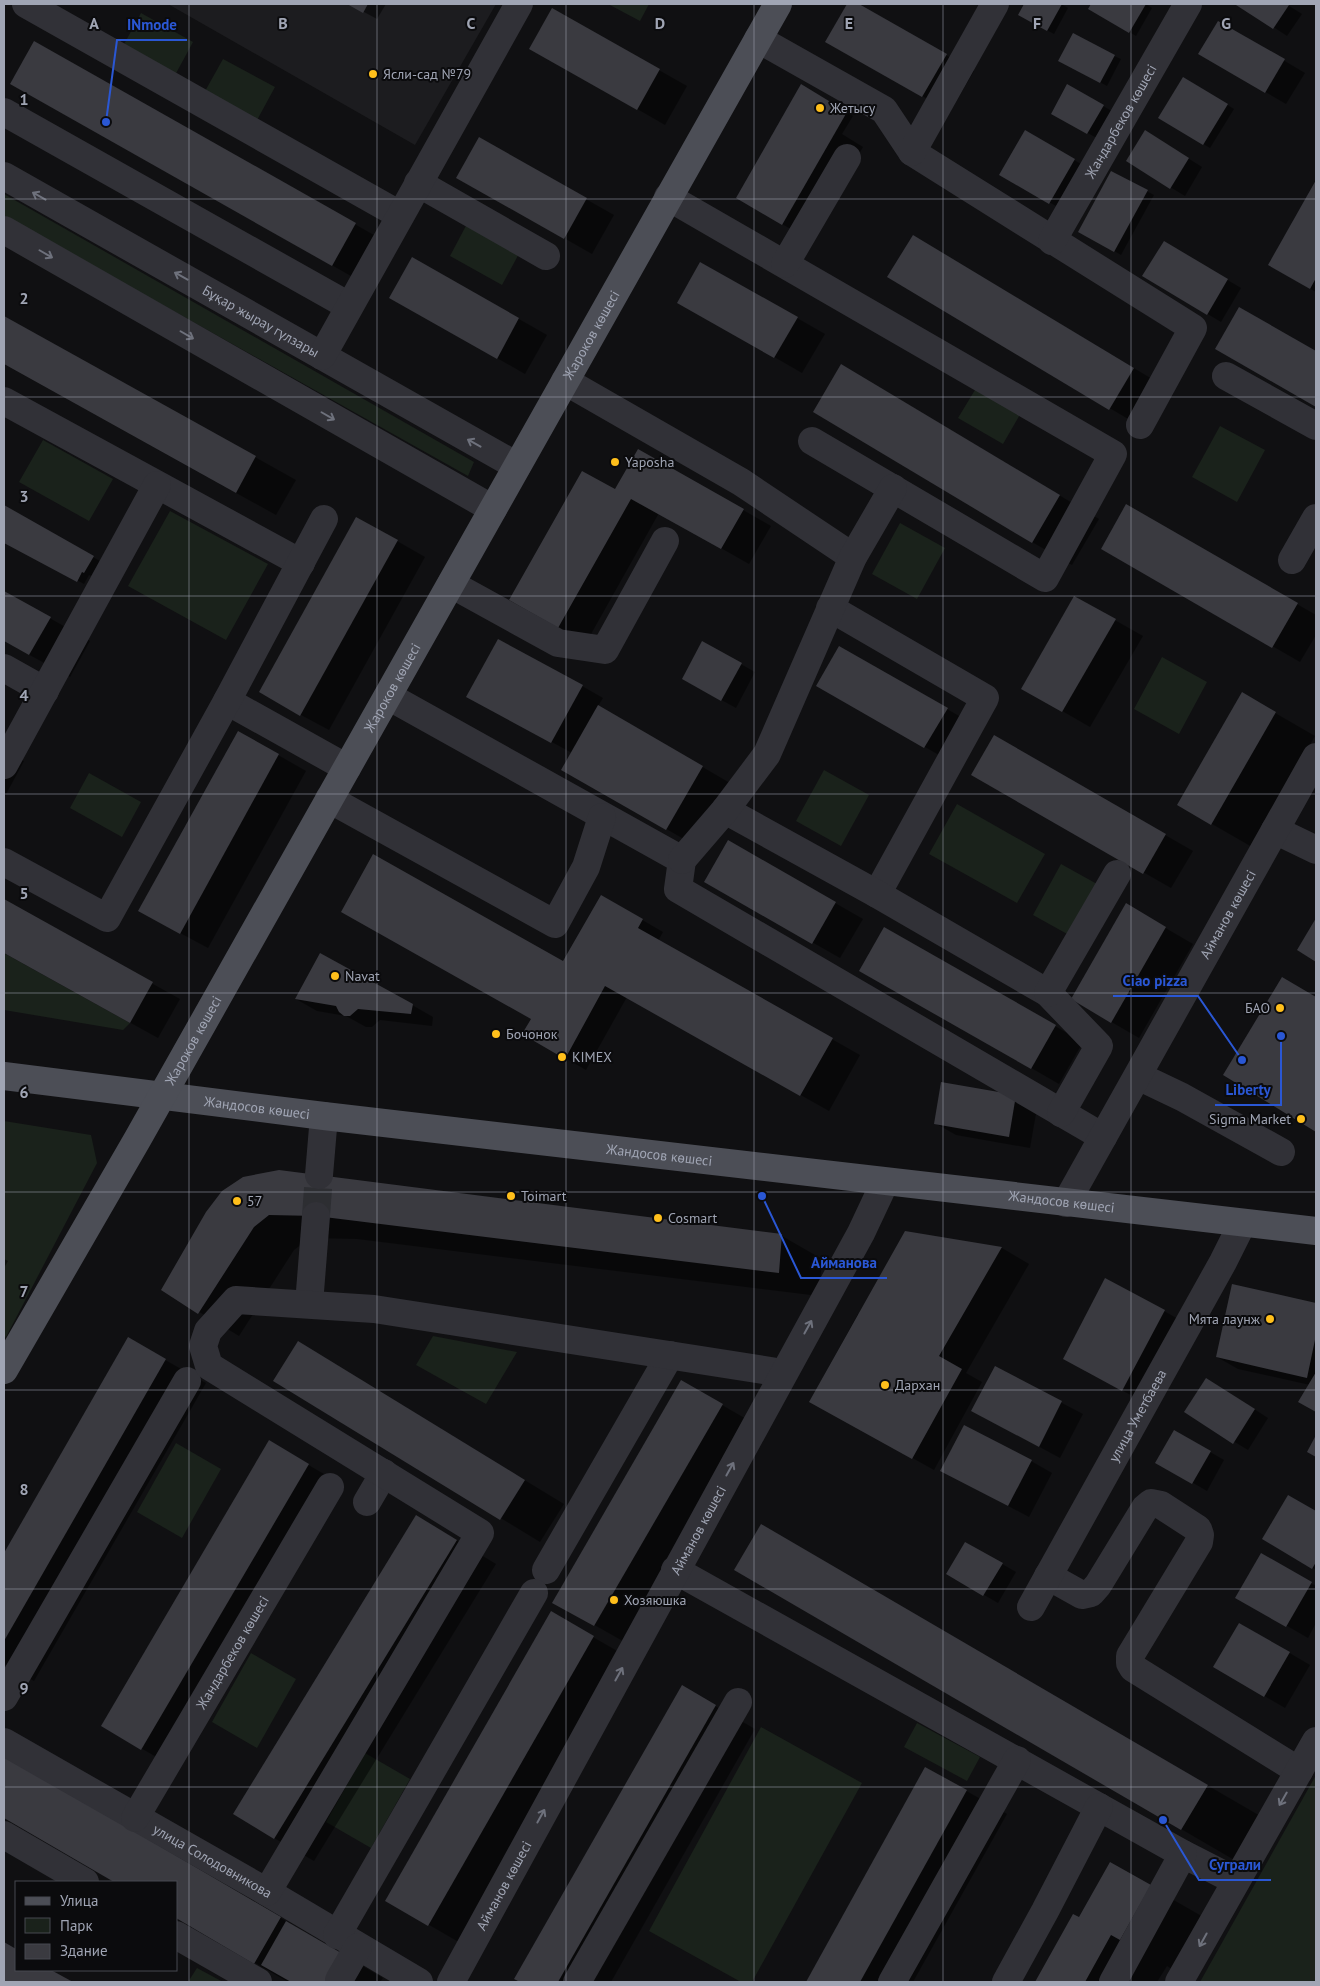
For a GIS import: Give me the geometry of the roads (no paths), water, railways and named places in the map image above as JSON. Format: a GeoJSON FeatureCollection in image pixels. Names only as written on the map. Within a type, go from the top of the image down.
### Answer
{"type":"FeatureCollection","features":[{"type":"Feature","properties":{"kind":"main road","name":"Жароков көшесі"},"geometry":{"type":"LineString","coordinates":[[6,1360],[162,1096],[778,4]]}},
{"type":"Feature","properties":{"kind":"main road","name":"Жандосов көшесі"},"geometry":{"type":"LineString","coordinates":[[4,1076],[324,1116],[1242,1224],[1316,1231]]}},
{"type":"Feature","properties":{"kind":"street"},"geometry":{"type":"LineString","coordinates":[[26,4],[400,215]]}},
{"type":"Feature","properties":{"kind":"street"},"geometry":{"type":"LineString","coordinates":[[322,356],[519,4]]}},
{"type":"Feature","properties":{"kind":"street"},"geometry":{"type":"LineString","coordinates":[[912,152],[995,4]]}},
{"type":"Feature","properties":{"kind":"street","name":"Жандарбеков көшесі"},"geometry":{"type":"LineString","coordinates":[[1052,241],[1188,4]]}},
{"type":"Feature","properties":{"kind":"street"},"geometry":{"type":"LineString","coordinates":[[758,39],[884,110],[912,152],[1193,328],[1140,425]]}},
{"type":"Feature","properties":{"kind":"street"},"geometry":{"type":"LineString","coordinates":[[4,112],[349,306]]}},
{"type":"Feature","properties":{"kind":"street"},"geometry":{"type":"LineString","coordinates":[[786,264],[846,158]]}},
{"type":"Feature","properties":{"kind":"street","name":"Бұқар жырау гүлзары"},"geometry":{"type":"LineString","coordinates":[[4,176],[517,466]]}},
{"type":"Feature","properties":{"kind":"street"},"geometry":{"type":"LineString","coordinates":[[418,183],[546,256]]}},
{"type":"Feature","properties":{"kind":"street"},"geometry":{"type":"LineString","coordinates":[[668,197],[1113,454],[1045,578],[812,441]]}},
{"type":"Feature","properties":{"kind":"street"},"geometry":{"type":"LineString","coordinates":[[4,230],[492,509]]}},
{"type":"Feature","properties":{"kind":"street"},"geometry":{"type":"LineString","coordinates":[[1226,376],[1316,426]]}},
{"type":"Feature","properties":{"kind":"street"},"geometry":{"type":"LineString","coordinates":[[565,381],[741,482],[853,557]]}},
{"type":"Feature","properties":{"kind":"street"},"geometry":{"type":"LineString","coordinates":[[4,401],[301,563]]}},
{"type":"Feature","properties":{"kind":"street"},"geometry":{"type":"LineString","coordinates":[[4,765],[157,484]]}},
{"type":"Feature","properties":{"kind":"street"},"geometry":{"type":"LineString","coordinates":[[893,488],[853,557],[767,754],[725,810],[682,860],[678,889],[1103,1137]]}},
{"type":"Feature","properties":{"kind":"street"},"geometry":{"type":"LineString","coordinates":[[1292,560],[1316,518]]}},
{"type":"Feature","properties":{"kind":"street"},"geometry":{"type":"LineString","coordinates":[[4,862],[107,918],[228,701],[324,519]]}},
{"type":"Feature","properties":{"kind":"street"},"geometry":{"type":"LineString","coordinates":[[451,584],[558,643],[605,650],[665,541]]}},
{"type":"Feature","properties":{"kind":"street"},"geometry":{"type":"LineString","coordinates":[[830,608],[985,698],[877,894]]}},
{"type":"Feature","properties":{"kind":"street"},"geometry":{"type":"LineString","coordinates":[[4,668],[45,692]]}},
{"type":"Feature","properties":{"kind":"street"},"geometry":{"type":"LineString","coordinates":[[388,696],[682,860]]}},
{"type":"Feature","properties":{"kind":"street"},"geometry":{"type":"LineString","coordinates":[[228,701],[347,768]]}},
{"type":"Feature","properties":{"kind":"street","name":"Айманов көшесі"},"geometry":{"type":"LineString","coordinates":[[1066,1203],[1316,758]]}},
{"type":"Feature","properties":{"kind":"street"},"geometry":{"type":"LineString","coordinates":[[329,799],[555,924],[586,867],[602,817]]}},
{"type":"Feature","properties":{"kind":"street"},"geometry":{"type":"LineString","coordinates":[[725,810],[877,894],[1048,993],[1099,1046],[1061,1112]]}},
{"type":"Feature","properties":{"kind":"street"},"geometry":{"type":"LineString","coordinates":[[1275,830],[1316,850]]}},
{"type":"Feature","properties":{"kind":"street"},"geometry":{"type":"LineString","coordinates":[[1048,993],[1116,874]]}},
{"type":"Feature","properties":{"kind":"street"},"geometry":{"type":"LineString","coordinates":[[1138,1076],[1182,1097],[1281,1152]]}},
{"type":"Feature","properties":{"kind":"street"},"geometry":{"type":"LineString","coordinates":[[319,1175],[324,1116]]}},
{"type":"Feature","properties":{"kind":"street","name":"Айманов көшесі"},"geometry":{"type":"LineString","coordinates":[[451,1982],[783,1372],[861,1233],[885,1182]]}},
{"type":"Feature","properties":{"kind":"street"},"geometry":{"type":"LineString","coordinates":[[309,1304],[316,1216]]}},
{"type":"Feature","properties":{"kind":"street","name":"улица Уметбаева"},"geometry":{"type":"LineString","coordinates":[[1031,1606],[1213,1280],[1242,1224]]}},
{"type":"Feature","properties":{"kind":"street"},"geometry":{"type":"LineString","coordinates":[[267,1892],[480,1533],[209,1366],[203,1346],[208,1331],[236,1300],[374,1308],[783,1372]]}},
{"type":"Feature","properties":{"kind":"street"},"geometry":{"type":"LineString","coordinates":[[339,1980],[348,1941],[540,1582],[670,1355]]}},
{"type":"Feature","properties":{"kind":"street"},"geometry":{"type":"LineString","coordinates":[[4,1697],[187,1382]]}},
{"type":"Feature","properties":{"kind":"street"},"geometry":{"type":"LineString","coordinates":[[368,1502],[384,1473]]}},
{"type":"Feature","properties":{"kind":"street","name":"Жандарбеков көшесі"},"geometry":{"type":"LineString","coordinates":[[135,1818],[330,1487]]}},
{"type":"Feature","properties":{"kind":"street"},"geometry":{"type":"LineString","coordinates":[[1048,1576],[1082,1595],[1090,1593],[1098,1585],[1145,1508],[1152,1503],[1161,1506],[1198,1529],[1200,1542],[1130,1656],[1130,1663],[1133,1668],[1300,1771]]}},
{"type":"Feature","properties":{"kind":"street"},"geometry":{"type":"LineString","coordinates":[[676,1570],[1183,1854],[1236,1881]]}},
{"type":"Feature","properties":{"kind":"street"},"geometry":{"type":"LineString","coordinates":[[576,1982],[738,1702]]}},
{"type":"Feature","properties":{"kind":"street"},"geometry":{"type":"LineString","coordinates":[[1179,1982],[1316,1741]]}},
{"type":"Feature","properties":{"kind":"street","name":"улица Солодовникова"},"geometry":{"type":"LineString","coordinates":[[4,1742],[267,1892],[419,1982]]}},
{"type":"Feature","properties":{"kind":"street"},"geometry":{"type":"LineString","coordinates":[[892,1982],[1017,1760]]}},
{"type":"Feature","properties":{"kind":"street"},"geometry":{"type":"LineString","coordinates":[[1006,1982],[1099,1806]]}},
{"type":"Feature","properties":{"kind":"street"},"geometry":{"type":"LineString","coordinates":[[4,1835],[83,1881]]}},
{"type":"Feature","properties":{"kind":"street"},"geometry":{"type":"LineString","coordinates":[[1113,1982],[1183,1854]]}},
{"type":"Feature","properties":{"kind":"street"},"geometry":{"type":"LineString","coordinates":[[178,1936],[258,1982]]}},
{"type":"Feature","properties":{"kind":"tunnel"},"geometry":{"type":"LineString","coordinates":[[316,1216],[319,1175]]}},
{"type":"Feature","properties":{"kind":"place","name":"Ясли-сад №79"},"geometry":{"type":"Point","coordinates":[373,74]}},
{"type":"Feature","properties":{"kind":"place","name":"Жетысу"},"geometry":{"type":"Point","coordinates":[820,108]}},
{"type":"Feature","properties":{"kind":"place","name":"INmode"},"geometry":{"type":"Point","coordinates":[106,122]}},
{"type":"Feature","properties":{"kind":"place","name":"Yaposha"},"geometry":{"type":"Point","coordinates":[615,462]}},
{"type":"Feature","properties":{"kind":"place","name":"Navat"},"geometry":{"type":"Point","coordinates":[335,976]}},
{"type":"Feature","properties":{"kind":"place","name":"БАО"},"geometry":{"type":"Point","coordinates":[1280,1008]}},
{"type":"Feature","properties":{"kind":"place","name":"Бочонок"},"geometry":{"type":"Point","coordinates":[496,1034]}},
{"type":"Feature","properties":{"kind":"place","name":"Liberty"},"geometry":{"type":"Point","coordinates":[1281,1036]}},
{"type":"Feature","properties":{"kind":"place","name":"KIMEX"},"geometry":{"type":"Point","coordinates":[562,1057]}},
{"type":"Feature","properties":{"kind":"place","name":"Ciao pizza"},"geometry":{"type":"Point","coordinates":[1242,1060]}},
{"type":"Feature","properties":{"kind":"place","name":"Sigma Market"},"geometry":{"type":"Point","coordinates":[1301,1119]}},
{"type":"Feature","properties":{"kind":"place","name":"Toimart"},"geometry":{"type":"Point","coordinates":[511,1196]}},
{"type":"Feature","properties":{"kind":"place","name":"Айманова"},"geometry":{"type":"Point","coordinates":[762,1196]}},
{"type":"Feature","properties":{"kind":"place","name":"57"},"geometry":{"type":"Point","coordinates":[237,1201]}},
{"type":"Feature","properties":{"kind":"place","name":"Cosmart"},"geometry":{"type":"Point","coordinates":[658,1218]}},
{"type":"Feature","properties":{"kind":"place","name":"Мята лаунж"},"geometry":{"type":"Point","coordinates":[1270,1319]}},
{"type":"Feature","properties":{"kind":"place","name":"Дархан"},"geometry":{"type":"Point","coordinates":[885,1385]}},
{"type":"Feature","properties":{"kind":"place","name":"Хозяюшка"},"geometry":{"type":"Point","coordinates":[614,1600]}},
{"type":"Feature","properties":{"kind":"place","name":"Суграли"},"geometry":{"type":"Point","coordinates":[1163,1820]}}]}
